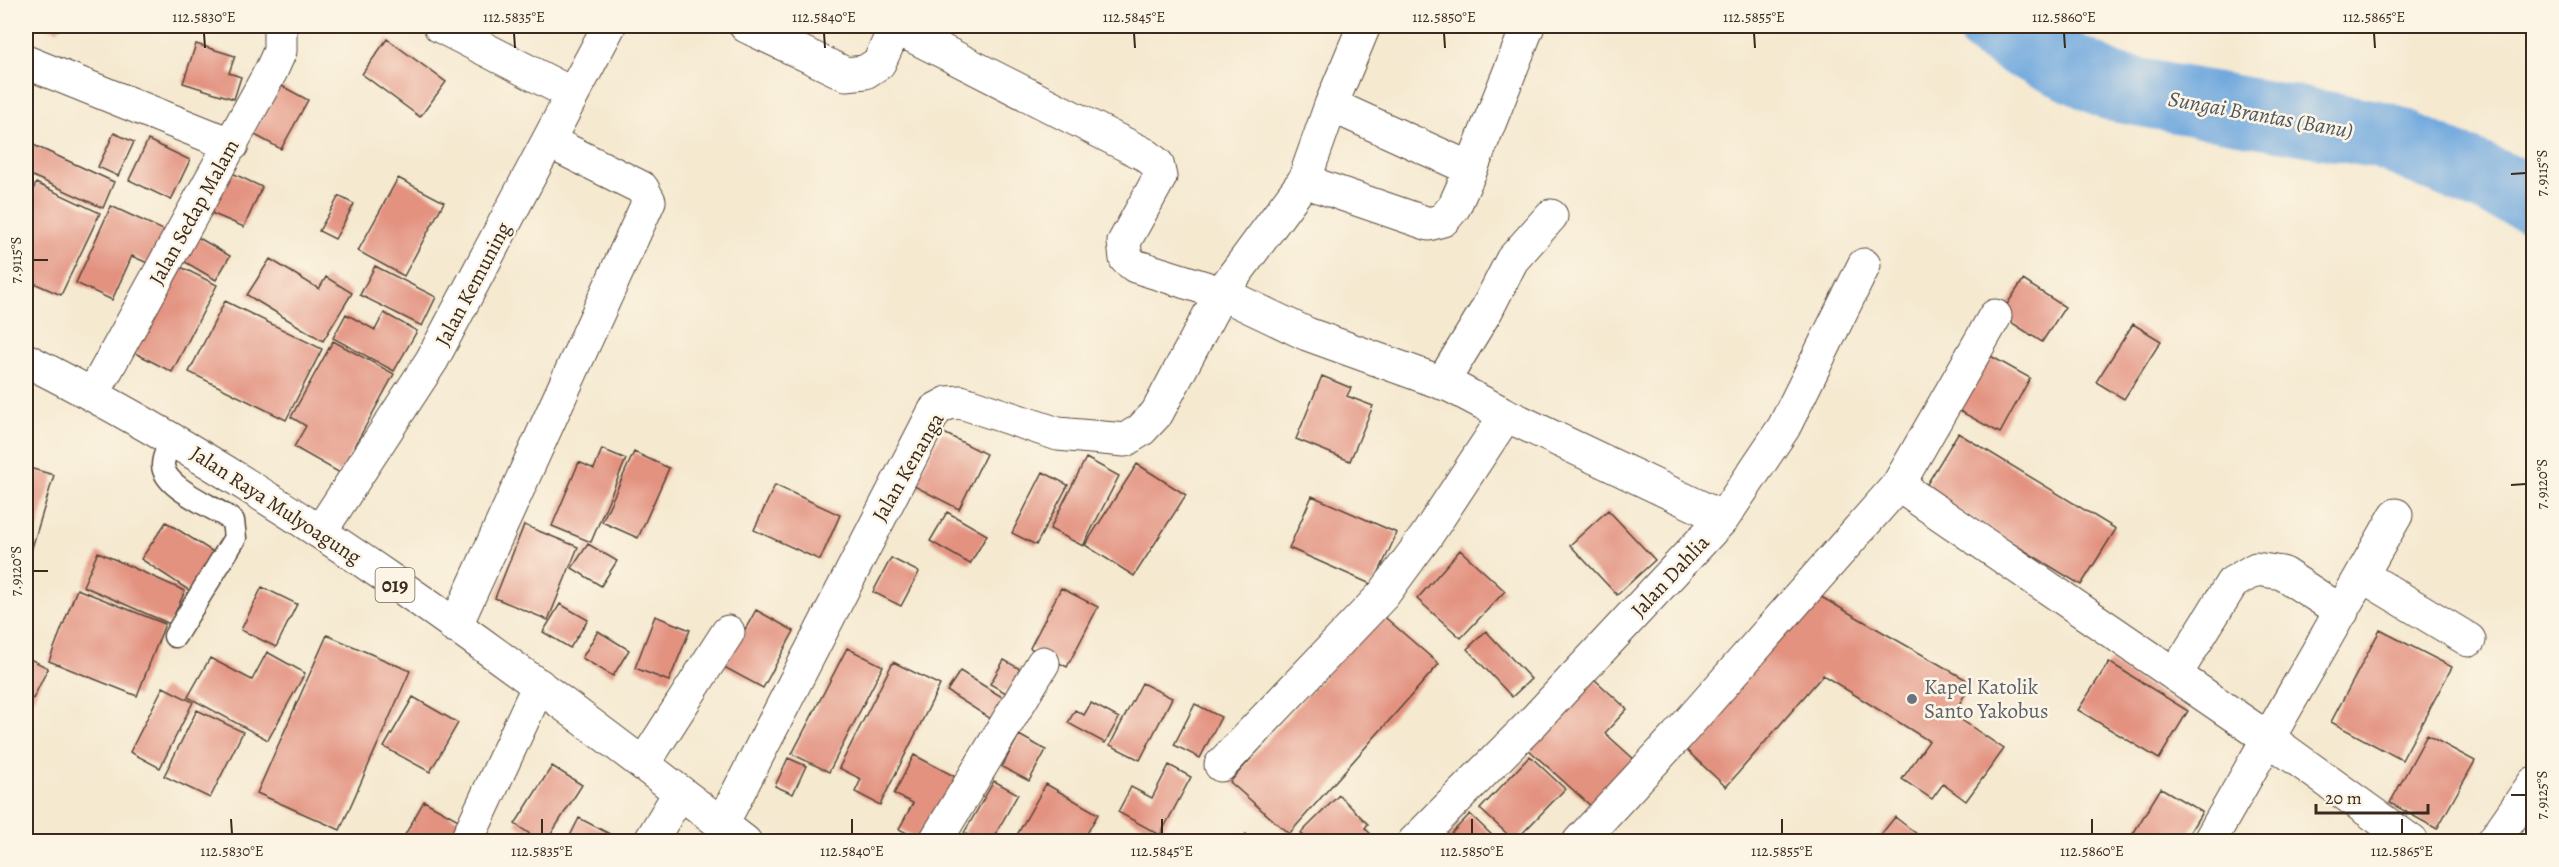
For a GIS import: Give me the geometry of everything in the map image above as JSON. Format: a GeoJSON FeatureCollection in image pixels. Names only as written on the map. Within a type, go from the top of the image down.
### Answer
{"type":"FeatureCollection","features":[{"type":"Feature","properties":{"kind":"street","name":"Jalan Sedap Malam"},"geometry":{"type":"LineString","coordinates":[[93,394],[231,145],[280,51],[280,26]]}},
{"type":"Feature","properties":{"kind":"street"},"geometry":{"type":"LineString","coordinates":[[440,26],[572,94]]}},
{"type":"Feature","properties":{"kind":"street","name":"Jalan Kemuning"},"geometry":{"type":"LineString","coordinates":[[320,532],[432,360],[609,26]]}},
{"type":"Feature","properties":{"kind":"street"},"geometry":{"type":"LineString","coordinates":[[746,26],[846,74],[865,72],[879,63],[896,26],[1152,159],[1157,164],[1160,177],[1124,243],[1126,259],[1135,266],[1221,292],[1307,334],[1442,382],[1506,415],[1723,518]]}},
{"type":"Feature","properties":{"kind":"street","name":"Jalan Kenanga"},"geometry":{"type":"LineString","coordinates":[[733,833],[935,410],[948,403],[961,402],[1058,435],[1125,440],[1141,430],[1157,413],[1221,292],[1304,181],[1331,105],[1364,26]]}},
{"type":"Feature","properties":{"kind":"street"},"geometry":{"type":"LineString","coordinates":[[1304,181],[1429,224],[1443,220],[1454,207],[1471,169],[1528,26]]}},
{"type":"Feature","properties":{"kind":"street"},"geometry":{"type":"LineString","coordinates":[[26,62],[231,145]]}},
{"type":"Feature","properties":{"kind":"street"},"geometry":{"type":"LineString","coordinates":[[1331,105],[1471,169]]}},
{"type":"Feature","properties":{"kind":"street"},"geometry":{"type":"LineString","coordinates":[[455,627],[649,201],[642,188],[548,141]]}},
{"type":"Feature","properties":{"kind":"street"},"geometry":{"type":"LineString","coordinates":[[1442,382],[1486,311],[1512,260],[1551,216]]}},
{"type":"Feature","properties":{"kind":"street","name":"Jalan Dahlia"},"geometry":{"type":"LineString","coordinates":[[1414,842],[1532,723],[1723,518],[1784,427],[1864,265]]}},
{"type":"Feature","properties":{"kind":"street"},"geometry":{"type":"LineString","coordinates":[[1579,842],[1685,727],[1898,485],[1995,316]]}},
{"type":"Feature","properties":{"kind":"street","name":"Jalan Raya Mulyoagung"},"geometry":{"type":"LineString","coordinates":[[26,360],[172,437],[320,532],[539,685],[733,833]]}},
{"type":"Feature","properties":{"kind":"street"},"geometry":{"type":"LineString","coordinates":[[1221,765],[1383,595],[1427,535],[1506,415]]}},
{"type":"Feature","properties":{"kind":"street"},"geometry":{"type":"LineString","coordinates":[[1898,485],[2269,739],[2412,842]]}},
{"type":"Feature","properties":{"kind":"street"},"geometry":{"type":"LineString","coordinates":[[2209,842],[2396,515]]}},
{"type":"Feature","properties":{"kind":"street"},"geometry":{"type":"LineString","coordinates":[[2175,675],[2232,583],[2256,569],[2282,573],[2342,612]]}},
{"type":"Feature","properties":{"kind":"street"},"geometry":{"type":"LineString","coordinates":[[2363,576],[2469,640]]}},
{"type":"Feature","properties":{"kind":"street"},"geometry":{"type":"LineString","coordinates":[[644,763],[728,632]]}},
{"type":"Feature","properties":{"kind":"street"},"geometry":{"type":"LineString","coordinates":[[935,842],[1043,663]]}},
{"type":"Feature","properties":{"kind":"street"},"geometry":{"type":"LineString","coordinates":[[466,842],[539,685]]}},
{"type":"Feature","properties":{"kind":"street"},"geometry":{"type":"LineString","coordinates":[[2493,842],[2534,783]]}},
{"type":"Feature","properties":{"kind":"street"},"geometry":{"type":"LineString","coordinates":[[650,842],[680,792]]}},
{"type":"Feature","properties":{"kind":"lane"},"geometry":{"type":"LineString","coordinates":[[172,437],[163,465],[165,474],[177,487],[233,520],[236,533],[176,636]]}},
{"type":"Feature","properties":{"kind":"building"},"geometry":{"type":"Polygon","coordinates":[[[45,26],[60,26],[58,30],[45,26]]]}},
{"type":"Feature","properties":{"kind":"building"},"geometry":{"type":"Polygon","coordinates":[[[387,39],[446,82],[420,117],[362,74],[387,39]]]}},
{"type":"Feature","properties":{"kind":"building"},"geometry":{"type":"Polygon","coordinates":[[[196,44],[235,56],[229,73],[241,77],[234,99],[183,83],[196,44]]]}},
{"type":"Feature","properties":{"kind":"building"},"geometry":{"type":"Polygon","coordinates":[[[280,85],[308,100],[281,149],[253,134],[280,85]]]}},
{"type":"Feature","properties":{"kind":"building"},"geometry":{"type":"Polygon","coordinates":[[[114,133],[134,142],[118,176],[98,167],[114,133]]]}},
{"type":"Feature","properties":{"kind":"building"},"geometry":{"type":"Polygon","coordinates":[[[148,140],[190,160],[171,200],[129,180],[148,140]]]}},
{"type":"Feature","properties":{"kind":"building"},"geometry":{"type":"Polygon","coordinates":[[[29,143],[114,182],[103,208],[26,173],[26,150],[29,143]]]}},
{"type":"Feature","properties":{"kind":"building"},"geometry":{"type":"Polygon","coordinates":[[[228,171],[262,187],[244,227],[209,212],[228,171]]]}},
{"type":"Feature","properties":{"kind":"building"},"geometry":{"type":"Polygon","coordinates":[[[398,178],[444,202],[404,276],[358,251],[398,178]]]}},
{"type":"Feature","properties":{"kind":"building"},"geometry":{"type":"Polygon","coordinates":[[[36,183],[100,213],[61,295],[27,280],[36,261],[26,256],[26,207],[36,183]]]}},
{"type":"Feature","properties":{"kind":"building"},"geometry":{"type":"Polygon","coordinates":[[[339,196],[354,204],[335,239],[319,231],[339,196]]]}},
{"type":"Feature","properties":{"kind":"building"},"geometry":{"type":"Polygon","coordinates":[[[111,206],[170,233],[154,266],[132,256],[112,300],[76,283],[111,206]]]}},
{"type":"Feature","properties":{"kind":"building"},"geometry":{"type":"Polygon","coordinates":[[[194,235],[230,256],[216,280],[180,259],[194,235]]]}},
{"type":"Feature","properties":{"kind":"building"},"geometry":{"type":"Polygon","coordinates":[[[270,259],[319,289],[326,277],[352,293],[323,341],[247,295],[270,259]]]}},
{"type":"Feature","properties":{"kind":"building"},"geometry":{"type":"Polygon","coordinates":[[[177,265],[217,285],[172,372],[133,352],[177,265]]]}},
{"type":"Feature","properties":{"kind":"building"},"geometry":{"type":"Polygon","coordinates":[[[375,266],[436,297],[422,326],[360,295],[375,266]]]}},
{"type":"Feature","properties":{"kind":"building"},"geometry":{"type":"Polygon","coordinates":[[[2023,280],[2065,307],[2042,342],[2000,315],[2023,280]]]}},
{"type":"Feature","properties":{"kind":"building"},"geometry":{"type":"Polygon","coordinates":[[[225,301],[322,349],[286,420],[189,372],[225,301]]]}},
{"type":"Feature","properties":{"kind":"building"},"geometry":{"type":"Polygon","coordinates":[[[384,313],[417,331],[394,371],[333,338],[346,314],[375,330],[384,313]]]}},
{"type":"Feature","properties":{"kind":"building"},"geometry":{"type":"Polygon","coordinates":[[[2133,324],[2161,341],[2124,399],[2096,382],[2133,324]]]}},
{"type":"Feature","properties":{"kind":"building"},"geometry":{"type":"Polygon","coordinates":[[[333,341],[394,374],[340,473],[294,447],[306,426],[291,417],[333,341]]]}},
{"type":"Feature","properties":{"kind":"building"},"geometry":{"type":"Polygon","coordinates":[[[1987,354],[2030,378],[2000,433],[1956,409],[1987,354]]]}},
{"type":"Feature","properties":{"kind":"building"},"geometry":{"type":"Polygon","coordinates":[[[1322,376],[1351,388],[1347,396],[1373,406],[1350,461],[1296,439],[1322,376]]]}},
{"type":"Feature","properties":{"kind":"building"},"geometry":{"type":"Polygon","coordinates":[[[942,432],[986,454],[959,509],[914,486],[942,432]]]}},
{"type":"Feature","properties":{"kind":"building"},"geometry":{"type":"Polygon","coordinates":[[[1958,433],[2116,529],[2081,585],[1924,489],[1958,433]]]}},
{"type":"Feature","properties":{"kind":"building"},"geometry":{"type":"Polygon","coordinates":[[[602,449],[626,459],[591,542],[552,526],[579,462],[594,469],[602,449]]]}},
{"type":"Feature","properties":{"kind":"building"},"geometry":{"type":"Polygon","coordinates":[[[634,452],[669,468],[638,538],[602,522],[634,452]]]}},
{"type":"Feature","properties":{"kind":"building"},"geometry":{"type":"Polygon","coordinates":[[[1086,458],[1119,476],[1083,546],[1050,529],[1086,458]]]}},
{"type":"Feature","properties":{"kind":"building"},"geometry":{"type":"Polygon","coordinates":[[[1137,464],[1186,495],[1134,576],[1085,545],[1137,464]]]}},
{"type":"Feature","properties":{"kind":"building"},"geometry":{"type":"Polygon","coordinates":[[[26,467],[54,475],[26,568],[26,467]]]}},
{"type":"Feature","properties":{"kind":"building"},"geometry":{"type":"Polygon","coordinates":[[[1043,472],[1068,485],[1036,545],[1012,533],[1043,472]]]}},
{"type":"Feature","properties":{"kind":"building"},"geometry":{"type":"Polygon","coordinates":[[[775,485],[840,515],[820,560],[754,530],[775,485]]]}},
{"type":"Feature","properties":{"kind":"building"},"geometry":{"type":"Polygon","coordinates":[[[1312,496],[1397,533],[1373,585],[1289,548],[1312,496]]]}},
{"type":"Feature","properties":{"kind":"building"},"geometry":{"type":"Polygon","coordinates":[[[1608,510],[1655,560],[1617,595],[1570,545],[1608,510]]]}},
{"type":"Feature","properties":{"kind":"building"},"geometry":{"type":"Polygon","coordinates":[[[947,512],[987,535],[970,564],[930,541],[947,512]]]}},
{"type":"Feature","properties":{"kind":"building"},"geometry":{"type":"Polygon","coordinates":[[[166,522],[218,555],[193,593],[141,559],[166,522]]]}},
{"type":"Feature","properties":{"kind":"building"},"geometry":{"type":"Polygon","coordinates":[[[524,525],[578,547],[548,620],[495,598],[524,525]]]}},
{"type":"Feature","properties":{"kind":"building"},"geometry":{"type":"Polygon","coordinates":[[[588,544],[617,561],[601,586],[572,568],[588,544]]]}},
{"type":"Feature","properties":{"kind":"building"},"geometry":{"type":"Polygon","coordinates":[[[1460,550],[1505,591],[1461,638],[1417,599],[1460,550]]]}},
{"type":"Feature","properties":{"kind":"building"},"geometry":{"type":"Polygon","coordinates":[[[98,552],[185,591],[170,624],[83,586],[98,552]]]}},
{"type":"Feature","properties":{"kind":"building"},"geometry":{"type":"Polygon","coordinates":[[[891,558],[919,572],[901,606],[873,592],[891,558]]]}},
{"type":"Feature","properties":{"kind":"building"},"geometry":{"type":"Polygon","coordinates":[[[262,587],[297,604],[276,647],[241,630],[262,587]]]}},
{"type":"Feature","properties":{"kind":"building"},"geometry":{"type":"Polygon","coordinates":[[[1061,588],[1098,607],[1067,667],[1030,648],[1061,588]]]}},
{"type":"Feature","properties":{"kind":"building"},"geometry":{"type":"Polygon","coordinates":[[[77,589],[165,624],[137,696],[49,661],[77,589]]]}},
{"type":"Feature","properties":{"kind":"building","name":"Kapel Katolik Santo Yakobus"},"geometry":{"type":"Polygon","coordinates":[[[1809,590],[1972,683],[1953,714],[2004,749],[1966,801],[1943,784],[1932,799],[1902,779],[1929,741],[1823,675],[1726,787],[1681,745],[1809,590]]]}},
{"type":"Feature","properties":{"kind":"building"},"geometry":{"type":"Polygon","coordinates":[[[560,604],[588,620],[570,648],[543,632],[560,604]]]}},
{"type":"Feature","properties":{"kind":"building"},"geometry":{"type":"Polygon","coordinates":[[[756,610],[794,631],[763,688],[724,667],[756,610]]]}},
{"type":"Feature","properties":{"kind":"building"},"geometry":{"type":"Polygon","coordinates":[[[1380,613],[1439,664],[1289,834],[1230,782],[1380,613]]]}},
{"type":"Feature","properties":{"kind":"building"},"geometry":{"type":"Polygon","coordinates":[[[655,616],[690,630],[669,681],[635,668],[655,616]]]}},
{"type":"Feature","properties":{"kind":"building"},"geometry":{"type":"Polygon","coordinates":[[[2380,630],[2452,667],[2402,760],[2331,722],[2380,630]]]}},
{"type":"Feature","properties":{"kind":"building"},"geometry":{"type":"Polygon","coordinates":[[[598,631],[629,650],[613,676],[582,658],[598,631]]]}},
{"type":"Feature","properties":{"kind":"building"},"geometry":{"type":"Polygon","coordinates":[[[1486,631],[1531,679],[1512,697],[1467,649],[1486,631]]]}},
{"type":"Feature","properties":{"kind":"building"},"geometry":{"type":"Polygon","coordinates":[[[327,635],[410,671],[340,830],[257,793],[327,635]]]}},
{"type":"Feature","properties":{"kind":"building"},"geometry":{"type":"Polygon","coordinates":[[[847,648],[883,666],[829,772],[792,754],[847,648]]]}},
{"type":"Feature","properties":{"kind":"building"},"geometry":{"type":"Polygon","coordinates":[[[267,652],[305,673],[268,740],[188,697],[210,658],[252,680],[267,652]]]}},
{"type":"Feature","properties":{"kind":"building"},"geometry":{"type":"Polygon","coordinates":[[[26,657],[48,668],[33,699],[26,695],[26,657]]]}},
{"type":"Feature","properties":{"kind":"building"},"geometry":{"type":"Polygon","coordinates":[[[1004,660],[1029,674],[1015,698],[990,684],[1004,660]]]}},
{"type":"Feature","properties":{"kind":"building"},"geometry":{"type":"Polygon","coordinates":[[[893,662],[940,685],[880,805],[855,792],[861,779],[839,768],[893,662]]]}},
{"type":"Feature","properties":{"kind":"building"},"geometry":{"type":"Polygon","coordinates":[[[2109,662],[2188,711],[2159,759],[2078,710],[2109,662]]]}},
{"type":"Feature","properties":{"kind":"building"},"geometry":{"type":"Polygon","coordinates":[[[960,671],[1015,705],[1002,726],[947,691],[960,671]]]}},
{"type":"Feature","properties":{"kind":"building"},"geometry":{"type":"Polygon","coordinates":[[[1593,678],[1627,709],[1605,733],[1636,761],[1593,808],[1528,749],[1593,678]]]}},
{"type":"Feature","properties":{"kind":"building"},"geometry":{"type":"Polygon","coordinates":[[[1142,683],[1172,698],[1140,760],[1110,745],[1142,683]]]}},
{"type":"Feature","properties":{"kind":"building"},"geometry":{"type":"Polygon","coordinates":[[[163,687],[193,702],[160,768],[130,752],[163,687]]]}},
{"type":"Feature","properties":{"kind":"building"},"geometry":{"type":"Polygon","coordinates":[[[413,697],[458,723],[430,772],[384,747],[413,697]]]}},
{"type":"Feature","properties":{"kind":"building"},"geometry":{"type":"Polygon","coordinates":[[[1091,703],[1119,718],[1105,743],[1068,723],[1075,710],[1084,715],[1091,703]]]}},
{"type":"Feature","properties":{"kind":"building"},"geometry":{"type":"Polygon","coordinates":[[[1195,704],[1221,717],[1200,758],[1174,745],[1195,704]]]}},
{"type":"Feature","properties":{"kind":"building"},"geometry":{"type":"Polygon","coordinates":[[[197,710],[243,732],[210,798],[164,776],[197,710]]]}},
{"type":"Feature","properties":{"kind":"building"},"geometry":{"type":"Polygon","coordinates":[[[1019,735],[1046,750],[1029,781],[1002,767],[1019,735]]]}},
{"type":"Feature","properties":{"kind":"building"},"geometry":{"type":"Polygon","coordinates":[[[2427,735],[2475,761],[2437,829],[2390,803],[2427,735]]]}},
{"type":"Feature","properties":{"kind":"building"},"geometry":{"type":"Polygon","coordinates":[[[914,755],[967,783],[922,841],[899,829],[913,803],[894,794],[914,755]]]}},
{"type":"Feature","properties":{"kind":"building"},"geometry":{"type":"Polygon","coordinates":[[[1530,756],[1565,789],[1515,841],[1480,809],[1530,756]]]}},
{"type":"Feature","properties":{"kind":"building"},"geometry":{"type":"Polygon","coordinates":[[[788,758],[806,766],[793,794],[775,786],[788,758]]]}},
{"type":"Feature","properties":{"kind":"building"},"geometry":{"type":"Polygon","coordinates":[[[1169,765],[1191,777],[1160,835],[1118,812],[1131,787],[1152,798],[1169,765]]]}},
{"type":"Feature","properties":{"kind":"building"},"geometry":{"type":"Polygon","coordinates":[[[552,766],[582,785],[546,842],[542,842],[515,824],[552,766]]]}},
{"type":"Feature","properties":{"kind":"building"},"geometry":{"type":"Polygon","coordinates":[[[994,781],[1018,794],[991,842],[978,842],[964,833],[994,781]]]}},
{"type":"Feature","properties":{"kind":"building"},"geometry":{"type":"Polygon","coordinates":[[[1046,784],[1098,814],[1082,842],[1013,842],[1046,784]]]}},
{"type":"Feature","properties":{"kind":"building"},"geometry":{"type":"Polygon","coordinates":[[[2161,788],[2202,812],[2184,842],[2128,842],[2161,788]]]}},
{"type":"Feature","properties":{"kind":"building"},"geometry":{"type":"Polygon","coordinates":[[[1339,795],[1368,824],[1365,828],[1378,842],[1309,842],[1301,833],[1339,795]]]}},
{"type":"Feature","properties":{"kind":"building"},"geometry":{"type":"Polygon","coordinates":[[[424,801],[462,822],[451,842],[401,842],[424,801]]]}},
{"type":"Feature","properties":{"kind":"building"},"geometry":{"type":"Polygon","coordinates":[[[1470,814],[1499,842],[1443,842],[1470,814]]]}},
{"type":"Feature","properties":{"kind":"building"},"geometry":{"type":"Polygon","coordinates":[[[1895,817],[1927,842],[1875,842],[1895,817]]]}},
{"type":"Feature","properties":{"kind":"building"},"geometry":{"type":"Polygon","coordinates":[[[579,818],[625,842],[567,842],[579,818]]]}},
{"type":"Feature","properties":{"kind":"building"},"geometry":{"type":"Polygon","coordinates":[[[1246,834],[1253,842],[1238,842],[1246,834]]]}},
{"type":"Feature","properties":{"kind":"waterway","name":"Sungai Brantas (Banu)"},"geometry":{"type":"LineString","coordinates":[[1991,26],[2023,45],[2115,88],[2382,135],[2534,200]]}},
{"type":"Feature","properties":{"kind":"place","name":"Kapel Katolik Santo Yakobus"},"geometry":{"type":"Point","coordinates":[1912,699]}}]}
